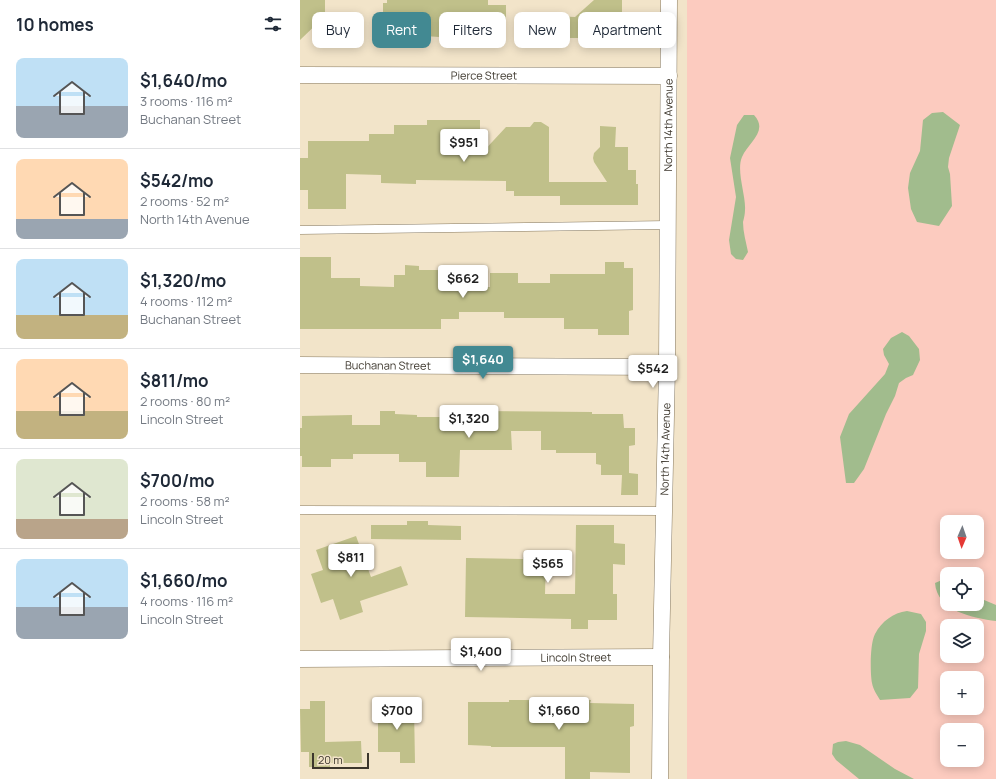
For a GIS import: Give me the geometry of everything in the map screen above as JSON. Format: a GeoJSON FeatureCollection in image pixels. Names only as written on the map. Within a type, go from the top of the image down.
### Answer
{"type":"FeatureCollection","features":[{"type":"Feature","properties":{"kind":"street","name":"North 14th Avenue"},"geometry":{"type":"LineString","coordinates":[[660,779],[667,367],[669,0]]}},
{"type":"Feature","properties":{"kind":"street","name":"Pierce Street"},"geometry":{"type":"LineString","coordinates":[[300,75],[669,76]]}},
{"type":"Feature","properties":{"kind":"street","name":"Buchanan Street"},"geometry":{"type":"LineString","coordinates":[[300,365],[667,367]]}},
{"type":"Feature","properties":{"kind":"street","name":"Lincoln Street"},"geometry":{"type":"LineString","coordinates":[[300,659],[661,657]]}},
{"type":"Feature","properties":{"kind":"lane"},"geometry":{"type":"LineString","coordinates":[[300,230],[668,225]]}},
{"type":"Feature","properties":{"kind":"lane"},"geometry":{"type":"LineString","coordinates":[[300,510],[664,511]]}},
{"type":"Feature","properties":{"kind":"shaded area"},"geometry":{"type":"Polygon","coordinates":[[[687,0],[996,0],[996,779],[687,779],[687,0]]]}},
{"type":"Feature","properties":{"kind":"shaded area"},"geometry":{"type":"Polygon","coordinates":[[[943,112],[960,125],[949,158],[948,167],[950,174],[952,206],[939,226],[917,222],[911,209],[908,188],[910,173],[920,151],[923,120],[932,113],[943,112]]]}},
{"type":"Feature","properties":{"kind":"shaded area"},"geometry":{"type":"Polygon","coordinates":[[[744,115],[754,115],[759,126],[756,137],[745,152],[740,163],[745,204],[743,226],[748,252],[743,260],[736,259],[731,254],[729,240],[736,197],[730,158],[737,125],[744,115]]]}},
{"type":"Feature","properties":{"kind":"shaded area"},"geometry":{"type":"Polygon","coordinates":[[[902,332],[909,336],[919,349],[920,360],[913,375],[899,383],[864,469],[854,483],[846,483],[840,437],[849,414],[885,374],[889,364],[884,355],[883,349],[891,338],[902,332]]]}},
{"type":"Feature","properties":{"kind":"shaded area"},"geometry":{"type":"Polygon","coordinates":[[[940,581],[940,597],[937,593],[935,583],[940,581]]]}},
{"type":"Feature","properties":{"kind":"shaded area"},"geometry":{"type":"Polygon","coordinates":[[[984,600],[996,605],[996,621],[967,615],[958,611],[984,611],[984,600]]]}},
{"type":"Feature","properties":{"kind":"shaded area"},"geometry":{"type":"Polygon","coordinates":[[[907,611],[921,614],[926,622],[926,631],[919,654],[918,688],[910,698],[880,700],[875,692],[871,678],[873,638],[881,625],[888,618],[907,611]]]}},
{"type":"Feature","properties":{"kind":"shaded area"},"geometry":{"type":"Polygon","coordinates":[[[846,741],[860,745],[895,769],[914,779],[859,779],[836,760],[832,754],[833,744],[846,741]]]}},
{"type":"Feature","properties":{"kind":"building"},"geometry":{"type":"Polygon","coordinates":[[[300,0],[325,0],[325,12],[312,12],[312,28],[300,40],[300,0]]]}},
{"type":"Feature","properties":{"kind":"building"},"geometry":{"type":"Polygon","coordinates":[[[387,0],[488,0],[488,5],[506,5],[506,12],[439,12],[439,37],[431,36],[431,12],[383,12],[383,3],[387,3],[387,0]]]}},
{"type":"Feature","properties":{"kind":"building"},"geometry":{"type":"Polygon","coordinates":[[[594,0],[622,0],[622,12],[581,12],[594,0]]]}},
{"type":"Feature","properties":{"kind":"building"},"geometry":{"type":"Polygon","coordinates":[[[578,14],[578,38],[570,38],[570,17],[575,17],[578,14]]]}},
{"type":"Feature","properties":{"kind":"building"},"geometry":{"type":"Polygon","coordinates":[[[427,120],[480,120],[480,155],[506,127],[530,127],[534,122],[541,122],[549,127],[549,182],[607,182],[593,158],[594,153],[600,147],[600,126],[616,127],[615,147],[628,147],[628,170],[636,170],[638,205],[560,205],[560,196],[514,196],[514,191],[506,191],[506,181],[416,180],[416,184],[381,183],[381,175],[346,174],[346,209],[308,209],[308,190],[300,190],[300,158],[308,158],[308,141],[369,141],[369,134],[394,134],[394,125],[427,125],[427,120]]]}},
{"type":"Feature","properties":{"kind":"building"},"geometry":{"type":"Polygon","coordinates":[[[300,257],[331,257],[331,278],[360,278],[360,286],[394,287],[394,275],[405,275],[405,265],[419,266],[419,270],[461,270],[461,287],[490,287],[490,273],[518,273],[518,283],[550,283],[550,274],[605,274],[605,262],[624,262],[624,268],[633,268],[633,310],[629,311],[629,335],[598,335],[598,329],[564,329],[564,318],[504,318],[504,312],[459,312],[459,319],[441,319],[441,329],[300,329],[300,257]]]}},
{"type":"Feature","properties":{"kind":"building"},"geometry":{"type":"Polygon","coordinates":[[[380,411],[395,411],[395,414],[417,415],[417,417],[476,417],[476,411],[592,412],[592,414],[623,414],[624,428],[635,428],[635,445],[629,446],[629,473],[638,474],[638,495],[621,495],[622,475],[601,475],[601,465],[596,464],[596,453],[556,453],[556,450],[541,450],[541,431],[511,431],[512,450],[460,450],[459,477],[426,477],[426,462],[399,462],[399,454],[353,454],[353,459],[331,459],[331,467],[302,467],[302,456],[300,456],[300,428],[302,428],[302,416],[352,415],[352,425],[380,425],[380,411]]]}},
{"type":"Feature","properties":{"kind":"building"},"geometry":{"type":"Polygon","coordinates":[[[407,521],[428,521],[428,525],[461,526],[461,540],[371,539],[371,525],[407,525],[407,521]]]}},
{"type":"Feature","properties":{"kind":"building"},"geometry":{"type":"Polygon","coordinates":[[[576,525],[614,525],[614,543],[625,544],[625,565],[613,564],[613,594],[617,594],[617,620],[588,620],[588,629],[571,629],[571,619],[465,617],[466,558],[523,559],[523,557],[546,557],[545,594],[575,594],[576,525]]]}},
{"type":"Feature","properties":{"kind":"building"},"geometry":{"type":"Polygon","coordinates":[[[356,536],[371,577],[401,566],[408,585],[360,601],[363,612],[340,620],[333,599],[321,603],[311,574],[323,570],[316,550],[356,536]]]}},
{"type":"Feature","properties":{"kind":"building"},"geometry":{"type":"Polygon","coordinates":[[[509,700],[591,700],[590,703],[634,704],[634,726],[630,727],[630,773],[590,772],[590,779],[565,779],[565,747],[491,747],[468,745],[468,702],[509,702],[509,700]]]}},
{"type":"Feature","properties":{"kind":"building"},"geometry":{"type":"Polygon","coordinates":[[[310,701],[325,701],[325,742],[361,741],[362,763],[330,763],[330,767],[309,767],[309,752],[301,752],[300,709],[310,709],[310,701]]]}},
{"type":"Feature","properties":{"kind":"building"},"geometry":{"type":"Polygon","coordinates":[[[378,701],[396,701],[396,707],[414,707],[415,763],[400,763],[400,752],[378,752],[378,701]]]}}]}
